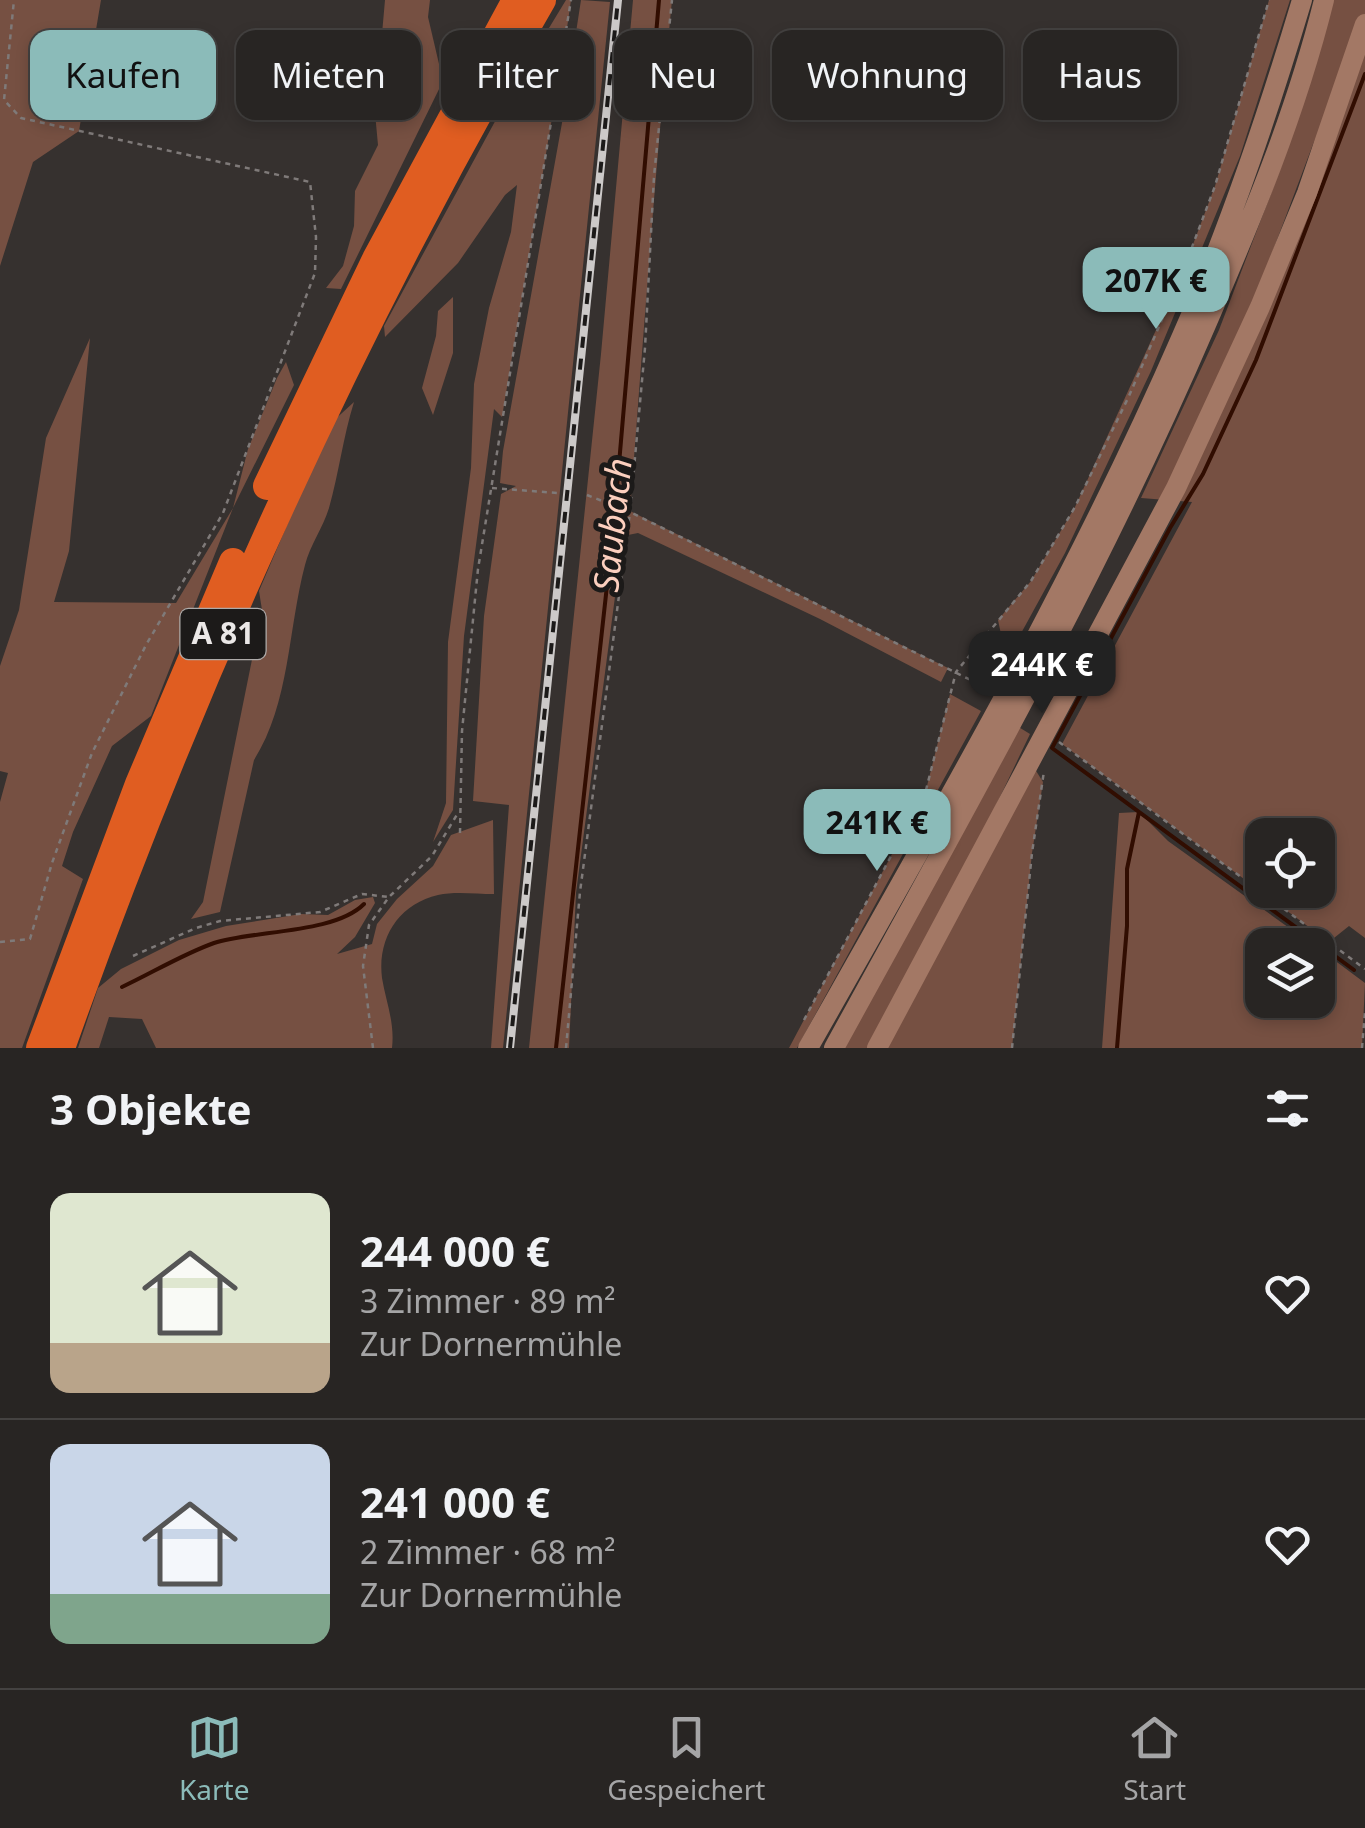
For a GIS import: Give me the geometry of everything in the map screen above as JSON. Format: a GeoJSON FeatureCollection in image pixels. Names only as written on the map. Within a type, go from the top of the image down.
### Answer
{"type":"FeatureCollection","features":[{"type":"Feature","properties":{"kind":"highway","name":"A 81"},"geometry":{"type":"LineString","coordinates":[[61,1048],[156,792],[245,582],[516,0]]}},
{"type":"Feature","properties":{"kind":"highway","name":"A 81"},"geometry":{"type":"LineString","coordinates":[[40,1048],[139,784],[227,575],[311,393],[438,164],[542,0]]}},
{"type":"Feature","properties":{"kind":"main road"},"geometry":{"type":"LineString","coordinates":[[1028,672],[1182,336],[1262,130],[1302,0]]}},
{"type":"Feature","properties":{"kind":"main road"},"geometry":{"type":"LineString","coordinates":[[834,1048],[1028,672],[1128,500],[1249,226],[1293,106],[1324,0]]}},
{"type":"Feature","properties":{"kind":"main road"},"geometry":{"type":"LineString","coordinates":[[877,1048],[1054,738],[1176,488],[1260,307],[1307,193],[1365,24]]}},
{"type":"Feature","properties":{"kind":"main road"},"geometry":{"type":"LineString","coordinates":[[803,1040],[998,728]]}},
{"type":"Feature","properties":{"kind":"path"},"geometry":{"type":"LineString","coordinates":[[0,942],[30,939],[52,863],[92,753],[146,644],[223,514],[315,273],[316,237],[310,182],[21,118],[4,100],[14,0]]}},
{"type":"Feature","properties":{"kind":"path"},"geometry":{"type":"LineString","coordinates":[[460,833],[468,651],[490,488],[571,0]]}},
{"type":"Feature","properties":{"kind":"path"},"geometry":{"type":"LineString","coordinates":[[566,1048],[580,892],[630,512],[645,348],[652,206],[672,0]]}},
{"type":"Feature","properties":{"kind":"path"},"geometry":{"type":"LineString","coordinates":[[803,1040],[926,790],[956,672],[1031,581],[1075,507],[1129,396],[1184,271],[1215,186],[1269,0]]}},
{"type":"Feature","properties":{"kind":"path"},"geometry":{"type":"LineString","coordinates":[[490,488],[558,494]]}},
{"type":"Feature","properties":{"kind":"path"},"geometry":{"type":"LineString","coordinates":[[587,495],[630,512],[980,684]]}},
{"type":"Feature","properties":{"kind":"path"},"geometry":{"type":"LineString","coordinates":[[1012,1048],[1032,853],[1054,738],[1365,969]]}},
{"type":"Feature","properties":{"kind":"path"},"geometry":{"type":"LineString","coordinates":[[374,1048],[362,966],[370,925],[389,897],[432,856],[460,811]]}},
{"type":"Feature","properties":{"kind":"path"},"geometry":{"type":"LineString","coordinates":[[133,956],[220,921],[320,912],[362,894],[389,897]]}},
{"type":"Feature","properties":{"kind":"path"},"geometry":{"type":"LineString","coordinates":[[1362,1048],[1365,1010]]}},
{"type":"Feature","properties":{"kind":"shaded area"},"geometry":{"type":"Polygon","coordinates":[[[0,0],[101,0],[96,30],[30,30],[30,120],[81,120],[79,131],[33,162],[0,266],[0,0]]]}},
{"type":"Feature","properties":{"kind":"shaded area"},"geometry":{"type":"Polygon","coordinates":[[[385,0],[430,0],[428,17],[441,85],[341,289],[326,288],[343,266],[354,226],[355,191],[378,145],[376,120],[421,120],[421,30],[382,30],[385,0]]]}},
{"type":"Feature","properties":{"kind":"shaded area"},"geometry":{"type":"Polygon","coordinates":[[[566,0],[571,0],[567,30],[548,30],[566,0]]]}},
{"type":"Feature","properties":{"kind":"shaded area"},"geometry":{"type":"Polygon","coordinates":[[[581,0],[610,2],[503,1048],[491,1048],[509,805],[473,801],[484,616],[501,494],[516,486],[500,483],[503,451],[562,120],[594,120],[594,30],[576,30],[581,0]]]}},
{"type":"Feature","properties":{"kind":"shaded area"},"geometry":{"type":"Polygon","coordinates":[[[633,0],[672,0],[669,30],[630,30],[633,0]]]}},
{"type":"Feature","properties":{"kind":"shaded area"},"geometry":{"type":"Polygon","coordinates":[[[1269,0],[1290,0],[1240,156],[1151,371],[1065,553],[995,681],[982,670],[1002,639],[998,620],[1031,581],[1075,507],[1183,271],[1215,186],[1269,0]]]}},
{"type":"Feature","properties":{"kind":"shaded area"},"geometry":{"type":"Polygon","coordinates":[[[1333,0],[1365,0],[1365,938],[1349,926],[1335,937],[1335,928],[1310,928],[1283,908],[1335,908],[1335,818],[1245,818],[1245,880],[1062,744],[1192,502],[1141,498],[1219,330],[1281,167],[1333,0]],[[1315,139],[1269,261],[1276,267],[1315,139]]]}},
{"type":"Feature","properties":{"kind":"shaded area"},"geometry":{"type":"Polygon","coordinates":[[[496,120],[552,120],[502,417],[494,409],[464,636],[453,810],[433,842],[446,803],[448,642],[471,468],[474,384],[489,308],[511,232],[517,185],[505,195],[458,263],[385,337],[384,326],[496,120]]]}},
{"type":"Feature","properties":{"kind":"shaded area"},"geometry":{"type":"Polygon","coordinates":[[[622,120],[661,120],[630,511],[948,668],[941,682],[820,619],[638,533],[623,536],[576,893],[569,1048],[529,1048],[622,120]]]}},
{"type":"Feature","properties":{"kind":"shaded area"},"geometry":{"type":"Polygon","coordinates":[[[453,297],[453,353],[433,415],[422,388],[436,336],[438,311],[453,297]]]}},
{"type":"Feature","properties":{"kind":"shaded area"},"geometry":{"type":"Polygon","coordinates":[[[90,338],[69,551],[54,602],[176,603],[233,508],[151,716],[112,746],[73,832],[62,866],[83,879],[22,1048],[0,1048],[0,802],[8,773],[0,771],[0,666],[19,610],[46,438],[90,338]]]}},
{"type":"Feature","properties":{"kind":"shaded area"},"geometry":{"type":"Polygon","coordinates":[[[286,362],[294,385],[233,508],[248,449],[286,362]]]}},
{"type":"Feature","properties":{"kind":"shaded area"},"geometry":{"type":"Polygon","coordinates":[[[354,402],[329,508],[305,565],[281,690],[266,738],[254,760],[220,912],[191,919],[203,902],[262,610],[259,591],[330,424],[354,402]]]}},
{"type":"Feature","properties":{"kind":"shaded area"},"geometry":{"type":"Polygon","coordinates":[[[950,694],[981,711],[797,1048],[789,1048],[926,790],[950,694]]]}},
{"type":"Feature","properties":{"kind":"shaded area"},"geometry":{"type":"Polygon","coordinates":[[[1017,726],[1030,734],[967,866],[867,1048],[844,1048],[1017,726]]]}},
{"type":"Feature","properties":{"kind":"shaded area"},"geometry":{"type":"Polygon","coordinates":[[[1033,766],[1043,782],[1012,1048],[884,1048],[1033,766]]]}},
{"type":"Feature","properties":{"kind":"shaded area"},"geometry":{"type":"Polygon","coordinates":[[[1139,812],[1168,841],[1245,896],[1245,908],[1261,908],[1289,928],[1245,928],[1245,1018],[1335,1018],[1335,961],[1365,983],[1362,1048],[1102,1048],[1119,813],[1139,812]]]}},
{"type":"Feature","properties":{"kind":"shaded area"},"geometry":{"type":"Polygon","coordinates":[[[493,820],[494,894],[451,893],[424,900],[402,915],[387,937],[381,963],[392,1048],[156,1048],[142,1019],[109,1017],[99,1048],[78,1048],[98,988],[121,969],[179,940],[226,926],[301,914],[328,915],[355,900],[373,897],[375,903],[355,937],[337,954],[372,944],[377,924],[433,866],[451,835],[493,820]]]}},
{"type":"Feature","properties":{"kind":"waterway","name":"Saubach"},"geometry":{"type":"LineString","coordinates":[[556,1048],[614,522],[659,0]]}},
{"type":"Feature","properties":{"kind":"waterway"},"geometry":{"type":"LineString","coordinates":[[1354,970],[1052,748],[1203,474],[1256,360],[1365,74]]}},
{"type":"Feature","properties":{"kind":"waterway"},"geometry":{"type":"LineString","coordinates":[[1117,1048],[1127,926],[1127,869],[1139,812]]}},
{"type":"Feature","properties":{"kind":"waterway"},"geometry":{"type":"LineString","coordinates":[[122,987],[214,943],[334,921],[364,904]]}},
{"type":"Feature","properties":{"kind":"railway"},"geometry":{"type":"LineString","coordinates":[[510,1048],[618,0]]}}]}
